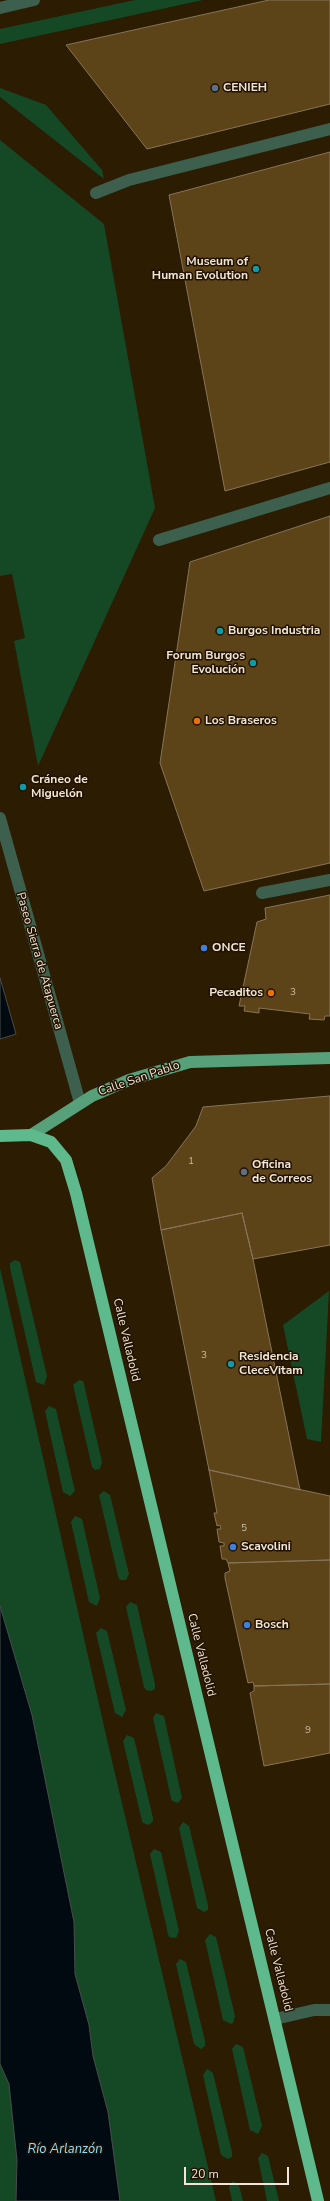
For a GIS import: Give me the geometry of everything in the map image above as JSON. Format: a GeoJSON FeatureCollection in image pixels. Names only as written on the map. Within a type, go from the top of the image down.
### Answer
{"type":"FeatureCollection","features":[{"type":"Feature","properties":{"kind":"highway"},"geometry":{"type":"LineString","coordinates":[[0,1136],[31,1135]]}},
{"type":"Feature","properties":{"kind":"highway","name":"Calle Valladolid"},"geometry":{"type":"LineString","coordinates":[[31,1135],[51,1142],[66,1160],[80,1207],[318,2201]]}},
{"type":"Feature","properties":{"kind":"main road","name":"Calle San Pablo"},"geometry":{"type":"LineString","coordinates":[[31,1135],[92,1096],[129,1080],[190,1062],[330,1058]]}},
{"type":"Feature","properties":{"kind":"street"},"geometry":{"type":"LineString","coordinates":[[0,8],[34,0]]}},
{"type":"Feature","properties":{"kind":"street"},"geometry":{"type":"LineString","coordinates":[[96,193],[129,180],[330,129]]}},
{"type":"Feature","properties":{"kind":"street"},"geometry":{"type":"LineString","coordinates":[[159,540],[330,488]]}},
{"type":"Feature","properties":{"kind":"street","name":"Paseo Sierra de Atapuerca"},"geometry":{"type":"LineString","coordinates":[[0,818],[80,1103]]}},
{"type":"Feature","properties":{"kind":"street"},"geometry":{"type":"LineString","coordinates":[[262,893],[330,880]]}},
{"type":"Feature","properties":{"kind":"street"},"geometry":{"type":"LineString","coordinates":[[275,2019],[314,2010],[330,2010]]}},
{"type":"Feature","properties":{"kind":"green space"},"geometry":{"type":"Polygon","coordinates":[[[135,0],[203,0],[0,44],[0,29],[135,0]]]}},
{"type":"Feature","properties":{"kind":"green space"},"geometry":{"type":"Polygon","coordinates":[[[0,88],[46,105],[102,170],[104,179],[0,97],[0,88]]]}},
{"type":"Feature","properties":{"kind":"green space"},"geometry":{"type":"Polygon","coordinates":[[[0,140],[104,224],[155,508],[38,766],[14,641],[25,638],[12,574],[0,576],[0,140]]]}},
{"type":"Feature","properties":{"kind":"green space"},"geometry":{"type":"Polygon","coordinates":[[[15,1260],[20,1262],[47,1376],[44,1385],[36,1382],[10,1268],[10,1263],[15,1260]]]}},
{"type":"Feature","properties":{"kind":"green space"},"geometry":{"type":"Polygon","coordinates":[[[0,1268],[108,1744],[216,2201],[0,2201],[0,1268]]]}},
{"type":"Feature","properties":{"kind":"green space"},"geometry":{"type":"Polygon","coordinates":[[[329,1291],[321,1442],[307,1439],[283,1325],[329,1291]]]}},
{"type":"Feature","properties":{"kind":"green space"},"geometry":{"type":"Polygon","coordinates":[[[79,1380],[83,1381],[84,1384],[102,1462],[100,1469],[95,1470],[92,1467],[73,1385],[79,1380]]]}},
{"type":"Feature","properties":{"kind":"green space"},"geometry":{"type":"Polygon","coordinates":[[[49,1406],[56,1409],[75,1491],[70,1496],[63,1492],[45,1411],[49,1406]]]}},
{"type":"Feature","properties":{"kind":"green space"},"geometry":{"type":"Polygon","coordinates":[[[104,1491],[110,1495],[129,1574],[126,1580],[120,1580],[118,1576],[99,1495],[104,1491]]]}},
{"type":"Feature","properties":{"kind":"green space"},"geometry":{"type":"Polygon","coordinates":[[[75,1516],[82,1519],[100,1598],[97,1606],[89,1602],[71,1522],[75,1516]]]}},
{"type":"Feature","properties":{"kind":"green space"},"geometry":{"type":"Polygon","coordinates":[[[130,1602],[137,1605],[155,1684],[155,1689],[151,1691],[146,1690],[144,1687],[126,1607],[130,1602]]]}},
{"type":"Feature","properties":{"kind":"green space"},"geometry":{"type":"Polygon","coordinates":[[[101,1628],[107,1631],[126,1710],[122,1717],[115,1713],[96,1633],[101,1628]]]}},
{"type":"Feature","properties":{"kind":"green space"},"geometry":{"type":"Polygon","coordinates":[[[156,1713],[164,1716],[182,1798],[178,1803],[172,1801],[171,1798],[153,1718],[156,1713]]]}},
{"type":"Feature","properties":{"kind":"green space"},"geometry":{"type":"Polygon","coordinates":[[[127,1735],[134,1738],[153,1818],[153,1821],[149,1825],[143,1823],[142,1821],[123,1741],[127,1735]]]}},
{"type":"Feature","properties":{"kind":"green space"},"geometry":{"type":"Polygon","coordinates":[[[183,1822],[189,1826],[208,1905],[208,1910],[204,1912],[197,1908],[179,1828],[183,1822]]]}},
{"type":"Feature","properties":{"kind":"green space"},"geometry":{"type":"Polygon","coordinates":[[[154,1849],[161,1852],[179,1931],[176,1938],[169,1937],[168,1934],[150,1854],[154,1849]]]}},
{"type":"Feature","properties":{"kind":"green space"},"geometry":{"type":"Polygon","coordinates":[[[210,1934],[216,1937],[235,2016],[233,2023],[231,2024],[223,2020],[205,1940],[210,1934]]]}},
{"type":"Feature","properties":{"kind":"green space"},"geometry":{"type":"Polygon","coordinates":[[[180,1959],[186,1962],[205,2041],[205,2046],[201,2049],[194,2044],[176,1964],[180,1959]]]}},
{"type":"Feature","properties":{"kind":"green space"},"geometry":{"type":"Polygon","coordinates":[[[236,2044],[243,2047],[262,2126],[258,2134],[250,2130],[232,2049],[236,2044]]]}},
{"type":"Feature","properties":{"kind":"green space"},"geometry":{"type":"Polygon","coordinates":[[[207,2069],[213,2073],[232,2152],[232,2157],[228,2159],[221,2155],[203,2075],[207,2069]]]}},
{"type":"Feature","properties":{"kind":"green space"},"geometry":{"type":"Polygon","coordinates":[[[262,2153],[268,2156],[279,2201],[267,2201],[258,2158],[262,2153]]]}},
{"type":"Feature","properties":{"kind":"green space"},"geometry":{"type":"Polygon","coordinates":[[[233,2181],[239,2185],[243,2201],[232,2201],[229,2187],[233,2181]]]}},
{"type":"Feature","properties":{"kind":"water"},"geometry":{"type":"Polygon","coordinates":[[[0,978],[16,1034],[0,1039],[0,978]]]}},
{"type":"Feature","properties":{"kind":"water","name":"Río Arlanzón"},"geometry":{"type":"Polygon","coordinates":[[[0,1606],[32,1715],[74,1922],[75,1974],[89,2025],[93,2056],[108,2112],[120,2201],[16,2201],[17,2160],[9,2084],[0,2064],[0,1606]]]}},
{"type":"Feature","properties":{"kind":"building","name":"CENIEH"},"geometry":{"type":"Polygon","coordinates":[[[269,0],[330,0],[330,104],[147,149],[66,45],[269,0]]]}},
{"type":"Feature","properties":{"kind":"building","name":"Museum of Human Evolution"},"geometry":{"type":"Polygon","coordinates":[[[330,152],[330,462],[225,491],[169,195],[330,152]]]}},
{"type":"Feature","properties":{"kind":"building","name":"Forum Burgos Evolución"},"geometry":{"type":"Polygon","coordinates":[[[330,516],[330,863],[204,891],[160,763],[190,562],[330,516]]]}},
{"type":"Feature","properties":{"kind":"building"},"geometry":{"type":"Polygon","coordinates":[[[330,895],[330,1016],[325,1016],[324,1020],[309,1019],[310,1014],[259,1008],[259,1013],[244,1011],[245,1006],[239,1006],[257,922],[266,919],[265,908],[330,895]]]}},
{"type":"Feature","properties":{"kind":"building","name":"Oficina de Correos"},"geometry":{"type":"Polygon","coordinates":[[[330,1096],[330,1245],[253,1259],[242,1213],[161,1230],[152,1178],[166,1166],[196,1126],[203,1107],[330,1096]]]}},
{"type":"Feature","properties":{"kind":"building","name":"Residencia CleceVitam"},"geometry":{"type":"Polygon","coordinates":[[[242,1213],[253,1259],[300,1490],[209,1470],[161,1230],[242,1213]]]}},
{"type":"Feature","properties":{"kind":"building"},"geometry":{"type":"Polygon","coordinates":[[[209,1470],[330,1496],[330,1560],[228,1563],[226,1559],[222,1559],[220,1546],[224,1546],[224,1543],[219,1542],[217,1529],[221,1529],[220,1525],[217,1526],[214,1513],[217,1513],[209,1470]]]}},
{"type":"Feature","properties":{"kind":"building"},"geometry":{"type":"Polygon","coordinates":[[[330,1560],[330,1684],[254,1686],[253,1682],[248,1683],[225,1578],[225,1573],[230,1571],[228,1563],[330,1560]]]}},
{"type":"Feature","properties":{"kind":"building"},"geometry":{"type":"Polygon","coordinates":[[[330,1684],[330,1753],[264,1766],[250,1693],[254,1691],[254,1686],[330,1684]]]}},
{"type":"Feature","properties":{"kind":"place","name":"CENIEH"},"geometry":{"type":"Point","coordinates":[215,88]}},
{"type":"Feature","properties":{"kind":"place","name":"Museum of Human Evolution"},"geometry":{"type":"Point","coordinates":[256,269]}},
{"type":"Feature","properties":{"kind":"place","name":"Burgos Industria"},"geometry":{"type":"Point","coordinates":[220,631]}},
{"type":"Feature","properties":{"kind":"place","name":"Forum Burgos Evolución"},"geometry":{"type":"Point","coordinates":[253,663]}},
{"type":"Feature","properties":{"kind":"place","name":"Los Braseros"},"geometry":{"type":"Point","coordinates":[197,721]}},
{"type":"Feature","properties":{"kind":"place","name":"Cráneo de Miguelón"},"geometry":{"type":"Point","coordinates":[23,787]}},
{"type":"Feature","properties":{"kind":"place","name":"ONCE"},"geometry":{"type":"Point","coordinates":[204,948]}},
{"type":"Feature","properties":{"kind":"place","name":"Pecaditos"},"geometry":{"type":"Point","coordinates":[271,993]}},
{"type":"Feature","properties":{"kind":"place","name":"Oficina de Correos"},"geometry":{"type":"Point","coordinates":[244,1172]}},
{"type":"Feature","properties":{"kind":"place","name":"Residencia CleceVitam"},"geometry":{"type":"Point","coordinates":[231,1364]}},
{"type":"Feature","properties":{"kind":"place","name":"Scavolini"},"geometry":{"type":"Point","coordinates":[233,1547]}},
{"type":"Feature","properties":{"kind":"place","name":"Bosch"},"geometry":{"type":"Point","coordinates":[247,1625]}}]}
